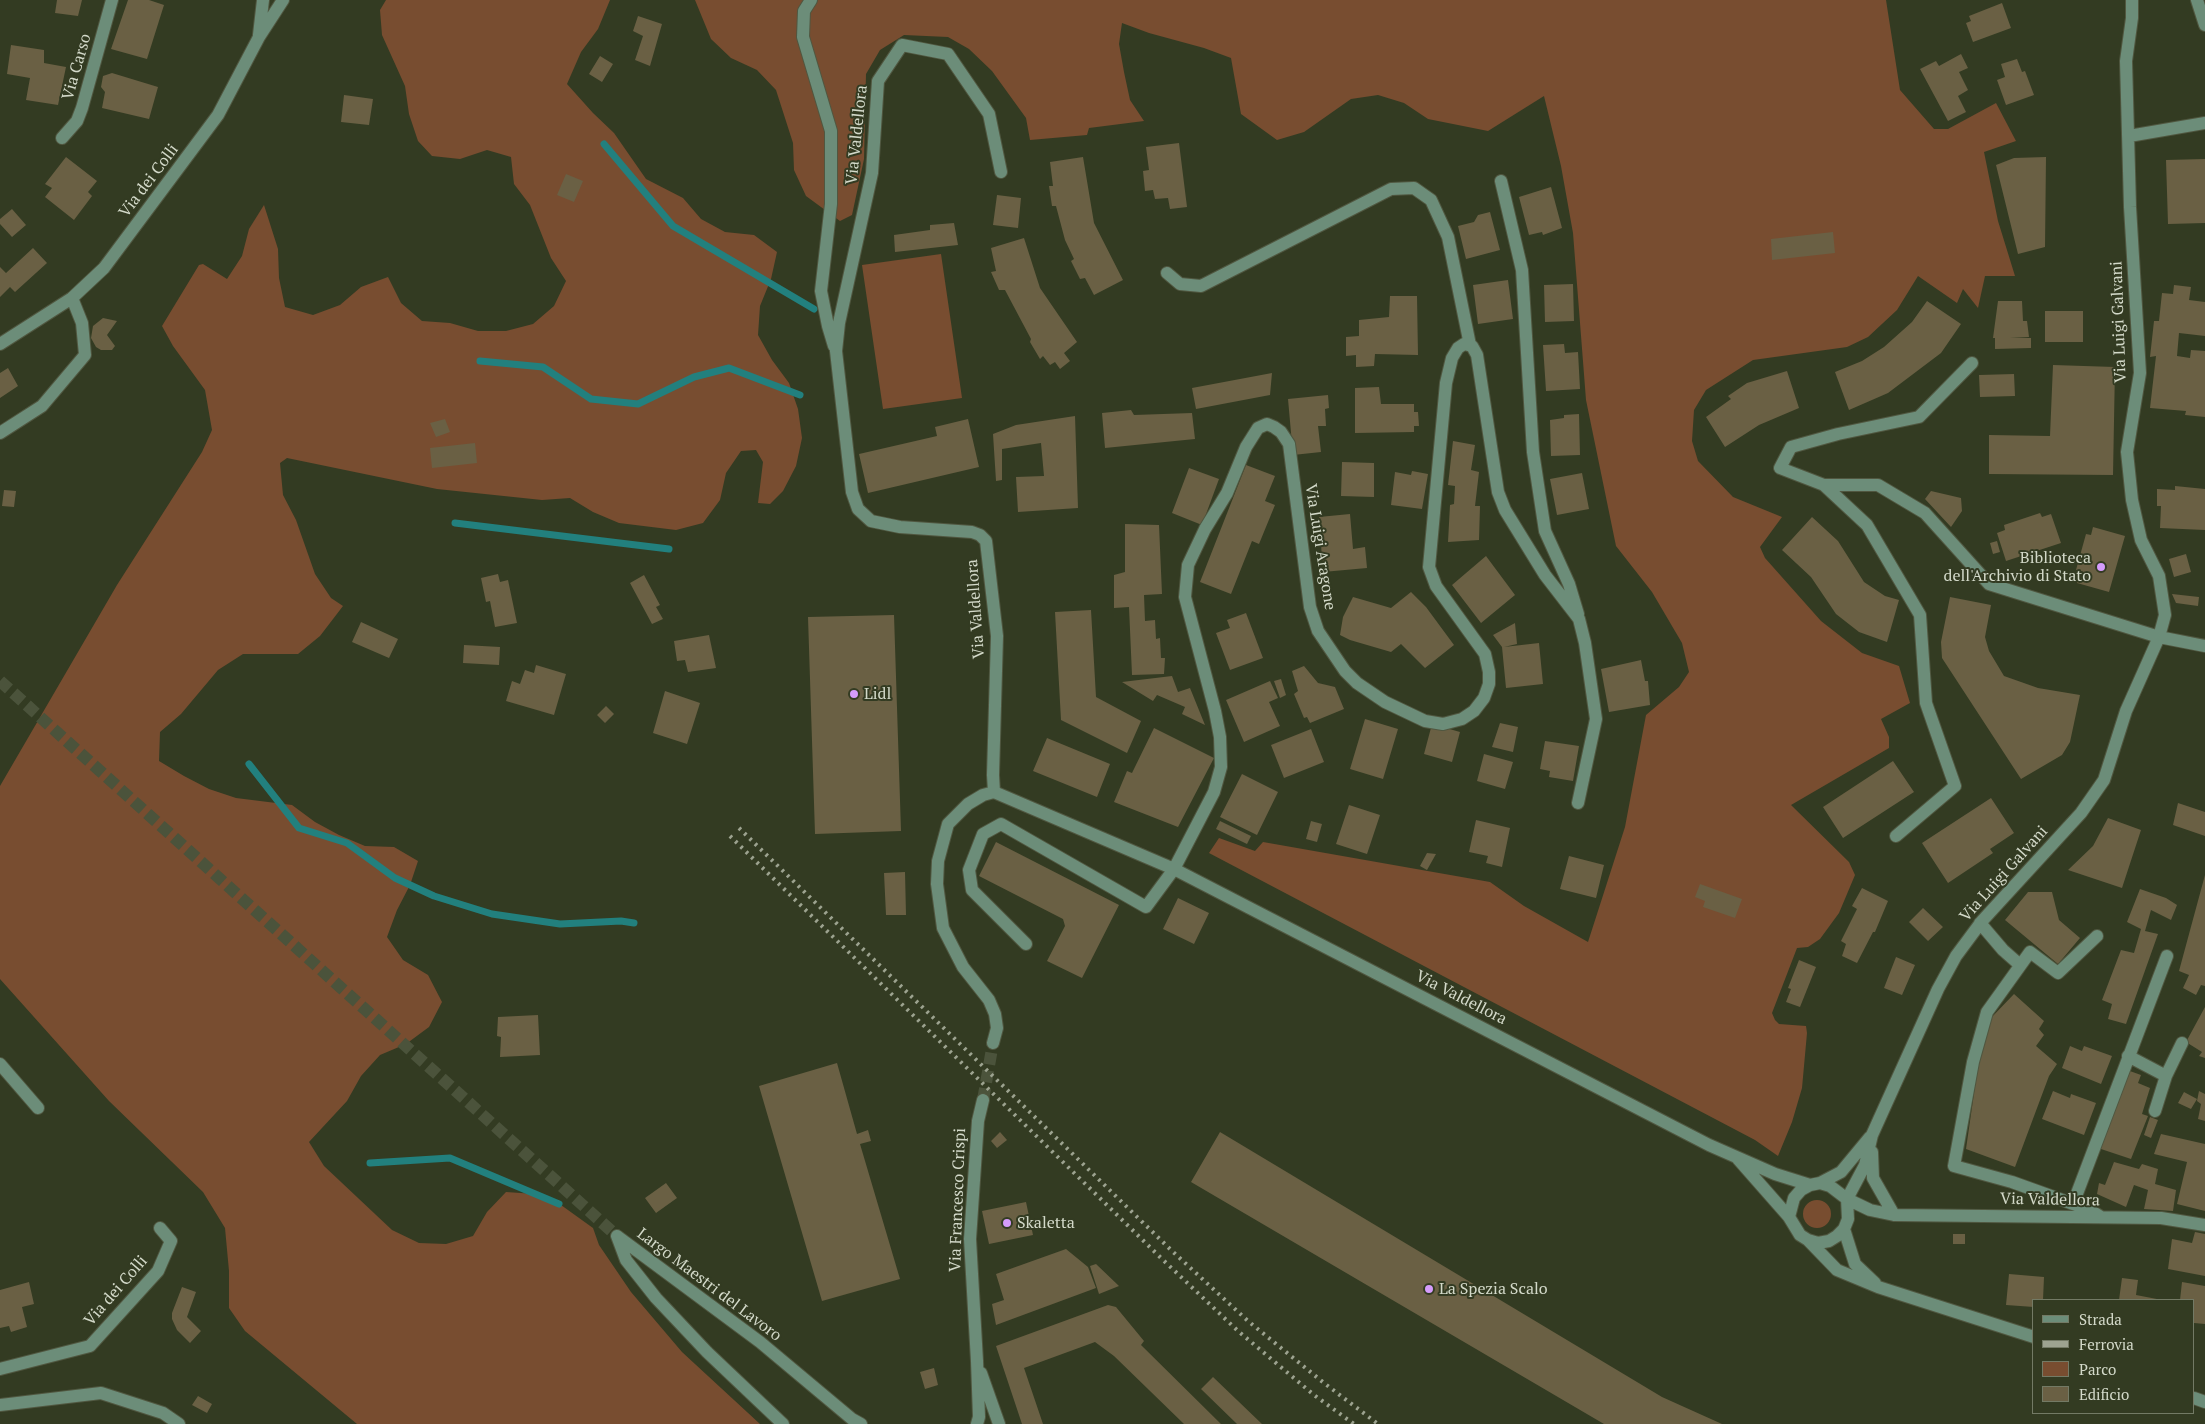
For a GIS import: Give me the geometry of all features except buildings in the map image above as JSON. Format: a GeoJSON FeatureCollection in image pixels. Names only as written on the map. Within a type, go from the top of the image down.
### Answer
{"type":"FeatureCollection","features":[{"type":"Feature","properties":{"kind":"street","name":"Via Carso"},"geometry":{"type":"LineString","coordinates":[[62,138],[77,121],[82,108],[112,0]]}},
{"type":"Feature","properties":{"kind":"street"},"geometry":{"type":"LineString","coordinates":[[259,37],[263,0]]}},
{"type":"Feature","properties":{"kind":"street","name":"Via dei Colli"},"geometry":{"type":"LineString","coordinates":[[0,344],[72,298],[104,268],[218,115],[259,37],[283,0]]}},
{"type":"Feature","properties":{"kind":"street","name":"Via Valdellora"},"geometry":{"type":"LineString","coordinates":[[811,0],[804,11],[803,37],[831,132],[830,204],[822,291],[828,326],[836,351],[852,492],[858,509],[871,521],[900,527],[972,532],[980,535],[986,541],[997,636],[994,792],[1174,869],[1701,1141],[1775,1174],[1830,1186],[1847,1199],[1870,1210],[1894,1215],[2161,1218],[2205,1225]]}},
{"type":"Feature","properties":{"kind":"street","name":"Via Luigi Galvani"},"geometry":{"type":"LineString","coordinates":[[1847,1199],[1865,1165],[1872,1135],[1938,989],[1956,956],[1980,923],[2082,813],[2104,780],[2126,711],[2159,637],[2165,615],[2159,576],[2141,540],[2132,500],[2128,452],[2140,373],[2130,207],[2126,61],[2132,18],[2132,0]]}},
{"type":"Feature","properties":{"kind":"street"},"geometry":{"type":"LineString","coordinates":[[2197,0],[2205,25]]}},
{"type":"Feature","properties":{"kind":"street","name":"Via Valdellora"},"geometry":{"type":"LineString","coordinates":[[836,351],[839,324],[872,173],[878,80],[902,45],[948,54],[989,114],[1001,172]]}},
{"type":"Feature","properties":{"kind":"street"},"geometry":{"type":"LineString","coordinates":[[2129,136],[2205,123]]}},
{"type":"Feature","properties":{"kind":"street"},"geometry":{"type":"LineString","coordinates":[[1501,181],[1522,270],[1533,452],[1545,531],[1569,584],[1579,618],[1585,643],[1596,719],[1578,803]]}},
{"type":"Feature","properties":{"kind":"street"},"geometry":{"type":"LineString","coordinates":[[1167,272],[1180,284],[1201,286],[1391,189],[1414,188],[1431,200],[1448,237],[1470,345],[1477,355],[1498,492],[1505,510],[1545,575],[1579,618]]}},
{"type":"Feature","properties":{"kind":"street"},"geometry":{"type":"LineString","coordinates":[[0,433],[42,406],[85,355],[82,323],[72,298]]}},
{"type":"Feature","properties":{"kind":"street","name":"Via Luigi Aragone"},"geometry":{"type":"LineString","coordinates":[[1174,869],[1214,792],[1221,767],[1220,737],[1215,711],[1191,628],[1184,596],[1188,565],[1205,529],[1227,493],[1246,447],[1258,428],[1267,424],[1274,427],[1281,432],[1289,444],[1310,607],[1318,631],[1345,671],[1356,683],[1386,702],[1424,721],[1443,724],[1462,719],[1474,711],[1484,698],[1489,684],[1489,672],[1484,654],[1436,586],[1429,567],[1446,383],[1452,358],[1458,348],[1464,344],[1470,345]]}},
{"type":"Feature","properties":{"kind":"street"},"geometry":{"type":"LineString","coordinates":[[1972,363],[1919,417],[1838,434],[1791,447],[1780,468],[1824,485],[1878,485],[1925,513],[1989,584],[2159,637],[2205,646]]}},
{"type":"Feature","properties":{"kind":"street"},"geometry":{"type":"LineString","coordinates":[[1824,485],[1867,525],[1920,615],[1926,703],[1956,786],[1896,836]]}},
{"type":"Feature","properties":{"kind":"street"},"geometry":{"type":"LineString","coordinates":[[992,1043],[997,1028],[996,1014],[989,1000],[963,967],[943,928],[937,884],[938,861],[948,824],[968,804],[983,795],[994,792]]}},
{"type":"Feature","properties":{"kind":"street"},"geometry":{"type":"LineString","coordinates":[[1026,944],[972,890],[969,870],[983,834],[995,827],[1002,824],[1146,907],[1174,869]]}},
{"type":"Feature","properties":{"kind":"street"},"geometry":{"type":"LineString","coordinates":[[1980,923],[2003,950],[2020,966]]}},
{"type":"Feature","properties":{"kind":"street"},"geometry":{"type":"LineString","coordinates":[[2096,936],[2058,973],[2030,952],[1987,1012],[1973,1062],[1954,1166],[2012,1182],[2090,1210],[2101,1217]]}},
{"type":"Feature","properties":{"kind":"street"},"geometry":{"type":"LineString","coordinates":[[2073,1204],[2167,956]]}},
{"type":"Feature","properties":{"kind":"street"},"geometry":{"type":"LineString","coordinates":[[2155,1111],[2166,1076],[2182,1043]]}},
{"type":"Feature","properties":{"kind":"street"},"geometry":{"type":"LineString","coordinates":[[2128,1056],[2166,1076]]}},
{"type":"Feature","properties":{"kind":"street"},"geometry":{"type":"LineString","coordinates":[[0,1064],[38,1108]]}},
{"type":"Feature","properties":{"kind":"street","name":"Via Francesco Crispi"},"geometry":{"type":"LineString","coordinates":[[977,1424],[979,1417],[977,1361],[970,1239],[977,1130],[983,1100]]}},
{"type":"Feature","properties":{"kind":"street"},"geometry":{"type":"LineString","coordinates":[[1872,1135],[1873,1178],[1894,1215]]}},
{"type":"Feature","properties":{"kind":"street","name":"Via Luigi Galvani"},"geometry":{"type":"LineString","coordinates":[[1815,1184],[1841,1172],[1872,1135]]}},
{"type":"Feature","properties":{"kind":"street","name":"Via Valdellora"},"geometry":{"type":"LineString","coordinates":[[1734,1155],[1789,1217],[1800,1235],[1808,1240],[1837,1270],[1878,1287],[2032,1336]]}},
{"type":"Feature","properties":{"kind":"street"},"geometry":{"type":"LineString","coordinates":[[1789,1217],[1794,1198],[1801,1190],[1815,1184]]}},
{"type":"Feature","properties":{"kind":"street","name":"Via Valdellora"},"geometry":{"type":"LineString","coordinates":[[1847,1199],[1848,1219],[1844,1229],[1855,1264],[1878,1287]]}},
{"type":"Feature","properties":{"kind":"street","name":"Via dei Colli"},"geometry":{"type":"LineString","coordinates":[[0,1369],[90,1346],[158,1271],[171,1241],[160,1228]]}},
{"type":"Feature","properties":{"kind":"street"},"geometry":{"type":"LineString","coordinates":[[1808,1240],[1818,1243],[1828,1241],[1838,1236],[1844,1229]]}},
{"type":"Feature","properties":{"kind":"street","name":"Largo Maestri del Lavoro"},"geometry":{"type":"LineString","coordinates":[[783,1424],[707,1352],[656,1298],[626,1260],[617,1236],[760,1342],[860,1424]]}},
{"type":"Feature","properties":{"kind":"street","name":"Via Francesco Crispi"},"geometry":{"type":"LineString","coordinates":[[977,1361],[999,1424]]}},
{"type":"Feature","properties":{"kind":"street"},"geometry":{"type":"LineString","coordinates":[[0,1405],[100,1393],[163,1413],[179,1424]]}},
{"type":"Feature","properties":{"kind":"green space"},"geometry":{"type":"Polygon","coordinates":[[[386,0],[610,0],[598,29],[581,52],[567,84],[614,133],[646,179],[683,198],[701,219],[725,232],[754,235],[777,252],[771,279],[760,306],[758,335],[772,360],[789,383],[798,409],[802,438],[796,466],[783,491],[770,504],[758,503],[763,462],[756,450],[741,451],[726,473],[720,500],[703,523],[676,530],[619,523],[593,512],[570,498],[542,500],[437,489],[287,458],[280,463],[283,495],[296,520],[315,574],[331,598],[343,606],[320,636],[298,654],[243,654],[218,670],[181,714],[160,732],[159,761],[209,789],[236,798],[292,805],[315,822],[339,835],[365,846],[394,847],[418,861],[410,885],[397,910],[387,937],[403,960],[428,975],[442,1002],[429,1027],[406,1044],[380,1055],[361,1076],[347,1101],[309,1142],[324,1166],[392,1230],[419,1243],[446,1244],[473,1236],[487,1212],[506,1192],[535,1194],[561,1205],[593,1228],[599,1245],[631,1292],[682,1352],[760,1424],[357,1424],[245,1331],[229,1308],[229,1271],[225,1228],[203,1192],[109,1101],[0,979],[0,786],[117,585],[202,452],[212,430],[205,390],[173,346],[162,326],[199,265],[203,264],[227,279],[242,256],[249,229],[264,205],[278,249],[279,278],[285,307],[313,315],[340,305],[361,287],[388,277],[401,303],[422,321],[450,323],[478,331],[506,331],[533,324],[554,306],[566,281],[551,258],[530,205],[514,184],[511,157],[487,150],[460,159],[432,156],[418,141],[409,114],[405,86],[382,35],[380,10],[386,0]]]}},
{"type":"Feature","properties":{"kind":"green space"},"geometry":{"type":"Polygon","coordinates":[[[695,0],[1886,0],[1900,90],[1934,129],[1948,129],[1996,103],[2016,141],[1984,152],[1998,221],[2015,276],[1985,276],[1978,308],[1963,289],[1957,303],[1918,276],[1897,310],[1868,337],[1847,347],[1753,360],[1706,390],[1694,410],[1692,441],[1698,461],[1733,497],[1782,517],[1760,547],[1765,558],[1821,621],[1862,653],[1899,666],[1910,703],[1881,719],[1889,737],[1889,748],[1791,805],[1849,862],[1855,875],[1839,913],[1820,939],[1808,947],[1797,948],[1772,1013],[1779,1024],[1806,1026],[1807,1033],[1802,1088],[1792,1122],[1778,1156],[1755,1140],[1209,853],[1219,838],[1255,851],[1263,842],[1490,882],[1524,906],[1588,942],[1625,827],[1646,715],[1679,687],[1689,672],[1682,643],[1652,592],[1616,546],[1586,400],[1573,233],[1561,166],[1544,96],[1488,131],[1428,119],[1404,103],[1378,95],[1351,99],[1304,132],[1277,140],[1241,114],[1231,58],[1122,23],[1119,44],[1130,100],[1144,121],[1089,128],[1087,135],[1030,140],[1026,118],[992,71],[969,49],[948,37],[904,35],[880,50],[866,74],[864,159],[852,215],[840,221],[806,196],[794,170],[793,143],[776,90],[757,70],[731,58],[711,39],[695,0]]]}},
{"type":"Feature","properties":{"kind":"green space"},"geometry":{"type":"Polygon","coordinates":[[[941,254],[962,398],[883,409],[862,265],[941,254]]]}},
{"type":"Feature","properties":{"kind":"green space"},"geometry":{"type":"Polygon","coordinates":[[[1817,1200],[1827,1204],[1831,1214],[1827,1224],[1817,1228],[1807,1224],[1803,1214],[1807,1204],[1817,1200]]]}},
{"type":"Feature","properties":{"kind":"waterway"},"geometry":{"type":"LineString","coordinates":[[604,144],[673,226],[814,309]]}},
{"type":"Feature","properties":{"kind":"waterway"},"geometry":{"type":"LineString","coordinates":[[480,361],[543,367],[591,399],[638,404],[694,377],[729,368],[800,395]]}},
{"type":"Feature","properties":{"kind":"waterway"},"geometry":{"type":"LineString","coordinates":[[455,523],[669,549]]}},
{"type":"Feature","properties":{"kind":"waterway"},"geometry":{"type":"LineString","coordinates":[[249,764],[299,828],[347,843],[395,878],[434,896],[492,914],[560,924],[621,921],[634,923]]}},
{"type":"Feature","properties":{"kind":"waterway"},"geometry":{"type":"LineString","coordinates":[[370,1163],[450,1158],[559,1204]]}},
{"type":"Feature","properties":{"kind":"tunnel"},"geometry":{"type":"LineString","coordinates":[[0,681],[617,1236]]}},
{"type":"Feature","properties":{"kind":"tunnel"},"geometry":{"type":"LineString","coordinates":[[983,1100],[993,1043]]}},
{"type":"Feature","properties":{"kind":"railway"},"geometry":{"type":"LineString","coordinates":[[739,828],[1171,1250],[1248,1321],[1378,1424]]}},
{"type":"Feature","properties":{"kind":"railway"},"geometry":{"type":"LineString","coordinates":[[730,836],[1238,1331],[1314,1395],[1354,1424]]}},
{"type":"Feature","properties":{"kind":"place","name":"Biblioteca dell'Archivio di Stato"},"geometry":{"type":"Point","coordinates":[2101,567]}},
{"type":"Feature","properties":{"kind":"place","name":"Lidl"},"geometry":{"type":"Point","coordinates":[854,694]}},
{"type":"Feature","properties":{"kind":"place","name":"Skaletta"},"geometry":{"type":"Point","coordinates":[1007,1223]}},
{"type":"Feature","properties":{"kind":"place","name":"La Spezia Scalo"},"geometry":{"type":"Point","coordinates":[1429,1289]}}]}
